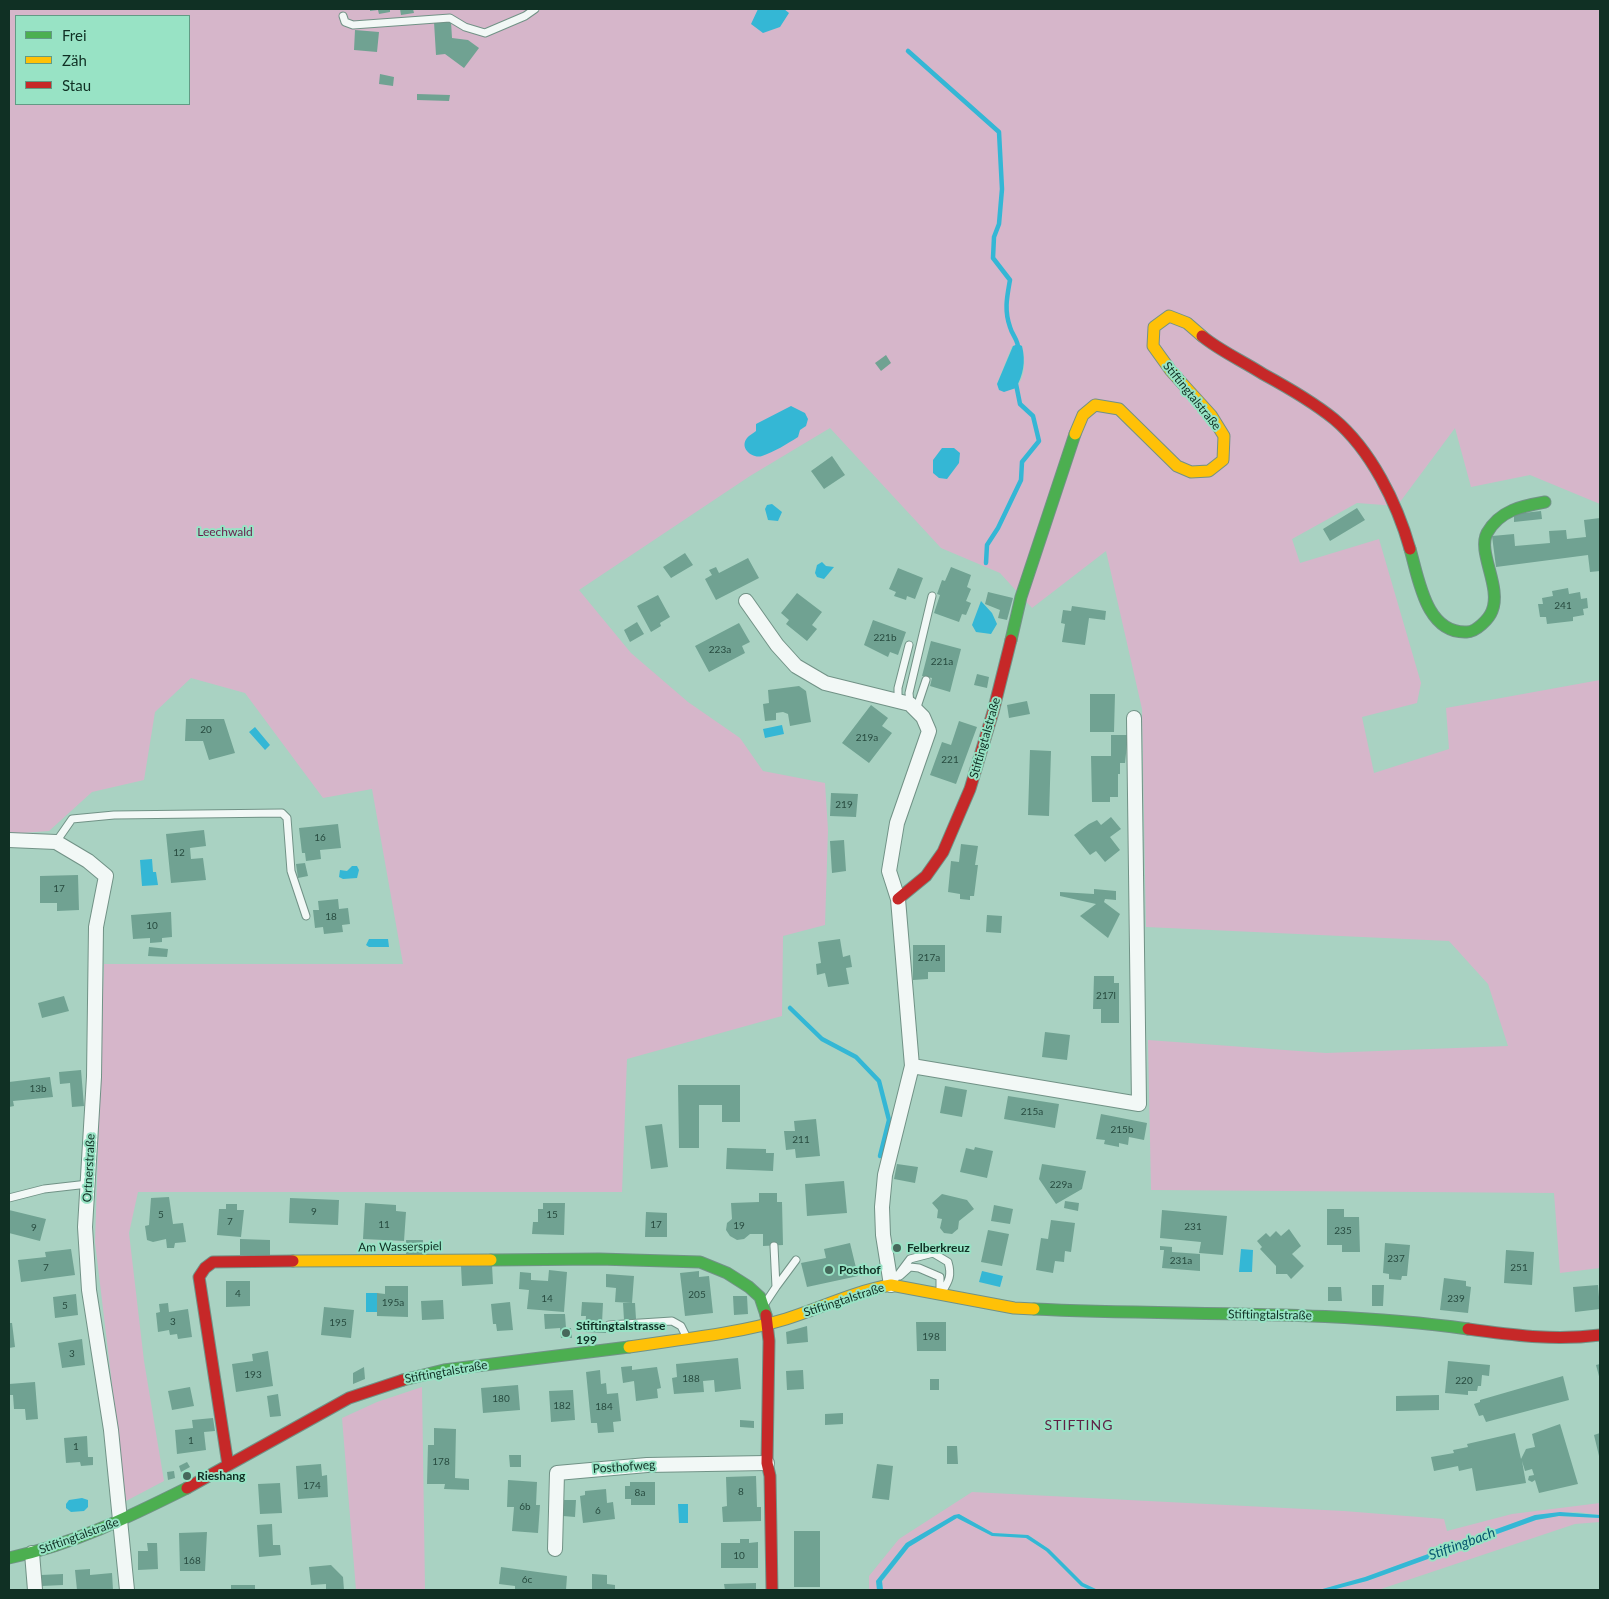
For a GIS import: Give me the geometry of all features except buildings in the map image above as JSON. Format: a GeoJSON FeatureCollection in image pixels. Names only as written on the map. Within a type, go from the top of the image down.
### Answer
{"type":"FeatureCollection","features":[{"type":"Feature","properties":{"kind":"street","name":"Stiftingtalstraße"},"geometry":{"type":"LineString","coordinates":[[898,899],[926,876],[943,852],[970,789],[993,712],[1021,596],[1071,443],[1083,416],[1095,405],[1119,409],[1178,466],[1191,472],[1209,471],[1223,460],[1224,436],[1211,416],[1171,371],[1153,346],[1154,327],[1169,316],[1187,323],[1213,346],[1264,374],[1334,419],[1363,449],[1391,500],[1409,546],[1425,600],[1440,625],[1455,632],[1470,632],[1482,624],[1492,611],[1495,590],[1487,561],[1486,535],[1496,522],[1514,508],[1545,502]]}},
{"type":"Feature","properties":{"kind":"street"},"geometry":{"type":"LineString","coordinates":[[746,601],[777,644],[796,666],[825,684],[908,705]]}},
{"type":"Feature","properties":{"kind":"street","name":"Stiftingtalstraße"},"geometry":{"type":"LineString","coordinates":[[891,1285],[883,1234],[885,1175],[912,1066],[898,899],[889,871],[897,823],[929,731],[923,717],[908,705]]}},
{"type":"Feature","properties":{"kind":"street"},"geometry":{"type":"LineString","coordinates":[[912,1066],[1139,1104],[1134,718]]}},
{"type":"Feature","properties":{"kind":"street","name":"Ortnerstraße"},"geometry":{"type":"LineString","coordinates":[[9,840],[56,842],[88,860],[106,876],[96,927],[94,1077],[85,1227],[89,1290],[111,1430],[121,1520]]}},
{"type":"Feature","properties":{"kind":"street","name":"Am Wasserspiel"},"geometry":{"type":"LineString","coordinates":[[228,1465],[200,1277],[204,1268],[214,1262],[600,1259],[700,1262],[727,1273],[749,1287],[760,1297],[768,1324]]}},
{"type":"Feature","properties":{"kind":"street","name":"Stiftingtalstraße"},"geometry":{"type":"LineString","coordinates":[[9,1558],[32,1553],[109,1527],[228,1465],[349,1398],[413,1377],[473,1366],[594,1353],[688,1339],[768,1324],[874,1288],[891,1285],[995,1306],[1032,1310],[1351,1317],[1422,1323],[1537,1338],[1567,1339],[1600,1335]]}},
{"type":"Feature","properties":{"kind":"street"},"geometry":{"type":"LineString","coordinates":[[768,1324],[767,1463],[770,1476],[772,1590]]}},
{"type":"Feature","properties":{"kind":"street","name":"Posthofweg"},"geometry":{"type":"LineString","coordinates":[[555,1549],[556,1473],[647,1465],[767,1463]]}},
{"type":"Feature","properties":{"kind":"street"},"geometry":{"type":"LineString","coordinates":[[121,1520],[127,1590]]}},
{"type":"Feature","properties":{"kind":"street","name":"Stiftingtalstraße"},"geometry":{"type":"LineString","coordinates":[[32,1553],[35,1590]]}},
{"type":"Feature","properties":{"kind":"lane"},"geometry":{"type":"LineString","coordinates":[[343,16],[345,22],[353,25],[450,18],[466,27],[485,32],[525,16],[535,9]]}},
{"type":"Feature","properties":{"kind":"lane"},"geometry":{"type":"LineString","coordinates":[[908,705],[909,693],[932,596]]}},
{"type":"Feature","properties":{"kind":"lane"},"geometry":{"type":"LineString","coordinates":[[908,705],[898,688],[909,645]]}},
{"type":"Feature","properties":{"kind":"lane"},"geometry":{"type":"LineString","coordinates":[[908,705],[926,680]]}},
{"type":"Feature","properties":{"kind":"lane"},"geometry":{"type":"LineString","coordinates":[[56,842],[72,819],[114,815],[282,813],[287,818],[291,871],[306,916]]}},
{"type":"Feature","properties":{"kind":"lane"},"geometry":{"type":"LineString","coordinates":[[9,1198],[44,1189],[88,1184]]}},
{"type":"Feature","properties":{"kind":"lane"},"geometry":{"type":"LineString","coordinates":[[774,1246],[776,1287]]}},
{"type":"Feature","properties":{"kind":"lane","name":"Stiftingtalstraße"},"geometry":{"type":"LineString","coordinates":[[891,1285],[910,1259],[933,1253],[948,1262],[951,1271],[949,1281],[940,1294]]}},
{"type":"Feature","properties":{"kind":"lane"},"geometry":{"type":"LineString","coordinates":[[763,1305],[796,1260]]}},
{"type":"Feature","properties":{"kind":"lane","name":"Stiftingtalstraße"},"geometry":{"type":"LineString","coordinates":[[891,1285],[910,1267],[919,1268],[940,1277],[940,1294]]}},
{"type":"Feature","properties":{"kind":"lane"},"geometry":{"type":"LineString","coordinates":[[609,1325],[672,1322],[681,1326],[688,1339]]}},
{"type":"Feature","properties":{"kind":"green space","name":"Leechwald"},"geometry":{"type":"Polygon","coordinates":[[[9,9],[1600,9],[1600,504],[1530,475],[1471,487],[1455,428],[1397,506],[1357,503],[1292,539],[1300,563],[1379,539],[1421,683],[1417,703],[1362,717],[1374,773],[1449,749],[1446,708],[1600,680],[1600,1268],[1560,1273],[1554,1193],[1151,1190],[1148,1040],[1326,1053],[1508,1046],[1488,984],[1449,941],[1146,927],[1142,709],[1106,551],[1032,608],[1000,573],[941,548],[830,428],[750,476],[579,590],[631,653],[688,702],[740,738],[763,771],[825,783],[828,830],[825,925],[783,936],[782,1016],[627,1059],[622,1192],[138,1192],[129,1233],[144,1361],[164,1481],[126,1501],[95,1242],[104,964],[403,964],[372,789],[323,798],[245,693],[191,678],[155,712],[144,780],[92,792],[49,831],[9,834],[9,9]],[[1012,346],[997,384],[1017,386],[1020,382],[1024,362],[1022,346],[1012,346]]]}},
{"type":"Feature","properties":{"kind":"green space"},"geometry":{"type":"Polygon","coordinates":[[[422,1387],[425,1589],[428,1590],[356,1590],[342,1418],[377,1402],[422,1387]]]}},
{"type":"Feature","properties":{"kind":"green space"},"geometry":{"type":"Polygon","coordinates":[[[972,1492],[1344,1511],[1444,1519],[1447,1531],[1512,1514],[1600,1503],[1600,1515],[1577,1512],[1535,1515],[1365,1577],[1319,1590],[1098,1590],[1083,1583],[1049,1549],[1028,1535],[993,1533],[959,1514],[906,1543],[876,1581],[877,1590],[869,1590],[869,1576],[899,1539],[972,1492]]]}},
{"type":"Feature","properties":{"kind":"green space"},"geometry":{"type":"Polygon","coordinates":[[[1559,1516],[1600,1518],[1600,1522],[1575,1524],[1378,1590],[1332,1590],[1367,1581],[1536,1520],[1559,1516]]]}},
{"type":"Feature","properties":{"kind":"green space"},"geometry":{"type":"Polygon","coordinates":[[[957,1518],[992,1536],[1026,1538],[1046,1551],[1081,1586],[1090,1590],[883,1590],[882,1582],[909,1547],[957,1518]]]}},
{"type":"Feature","properties":{"kind":"water"},"geometry":{"type":"Polygon","coordinates":[[[758,9],[784,9],[789,13],[780,27],[763,33],[751,24],[758,9]]]}},
{"type":"Feature","properties":{"kind":"water"},"geometry":{"type":"Polygon","coordinates":[[[1018,344],[1022,346],[1023,352],[1024,363],[1022,373],[1016,388],[1004,392],[999,390],[997,384],[1013,346],[1018,344]]]}},
{"type":"Feature","properties":{"kind":"water"},"geometry":{"type":"Polygon","coordinates":[[[791,406],[805,413],[808,419],[806,426],[800,430],[798,437],[762,456],[754,456],[748,452],[745,442],[756,431],[756,424],[791,406]]]}},
{"type":"Feature","properties":{"kind":"water"},"geometry":{"type":"Polygon","coordinates":[[[942,448],[954,448],[960,453],[959,463],[947,479],[939,478],[933,473],[933,460],[942,448]]]}},
{"type":"Feature","properties":{"kind":"water"},"geometry":{"type":"Polygon","coordinates":[[[772,504],[782,512],[778,521],[768,520],[765,509],[767,505],[772,504]]]}},
{"type":"Feature","properties":{"kind":"water"},"geometry":{"type":"Polygon","coordinates":[[[822,562],[826,566],[834,567],[824,579],[817,577],[815,573],[817,565],[822,562]]]}},
{"type":"Feature","properties":{"kind":"water"},"geometry":{"type":"Polygon","coordinates":[[[981,601],[992,613],[997,624],[991,634],[976,632],[972,625],[981,601]]]}},
{"type":"Feature","properties":{"kind":"water"},"geometry":{"type":"Polygon","coordinates":[[[782,725],[784,734],[765,738],[763,729],[782,725]]]}},
{"type":"Feature","properties":{"kind":"water"},"geometry":{"type":"Polygon","coordinates":[[[255,727],[270,745],[265,750],[249,732],[255,727]]]}},
{"type":"Feature","properties":{"kind":"water"},"geometry":{"type":"Polygon","coordinates":[[[152,859],[153,872],[156,872],[158,885],[142,886],[140,860],[152,859]]]}},
{"type":"Feature","properties":{"kind":"water"},"geometry":{"type":"Polygon","coordinates":[[[352,866],[357,866],[359,870],[357,878],[343,879],[339,877],[340,870],[347,871],[352,866]]]}},
{"type":"Feature","properties":{"kind":"water"},"geometry":{"type":"Polygon","coordinates":[[[369,939],[388,939],[389,947],[369,947],[366,945],[369,939]]]}},
{"type":"Feature","properties":{"kind":"water"},"geometry":{"type":"Polygon","coordinates":[[[1241,1249],[1253,1250],[1252,1272],[1239,1272],[1241,1249]]]}},
{"type":"Feature","properties":{"kind":"water"},"geometry":{"type":"Polygon","coordinates":[[[982,1271],[1003,1276],[1000,1287],[979,1282],[982,1271]]]}},
{"type":"Feature","properties":{"kind":"water"},"geometry":{"type":"Polygon","coordinates":[[[366,1293],[377,1293],[377,1312],[366,1312],[366,1293]]]}},
{"type":"Feature","properties":{"kind":"water"},"geometry":{"type":"Polygon","coordinates":[[[82,1498],[88,1500],[88,1507],[84,1511],[71,1512],[66,1508],[69,1500],[82,1498]]]}},
{"type":"Feature","properties":{"kind":"water"},"geometry":{"type":"Polygon","coordinates":[[[678,1504],[688,1504],[688,1523],[679,1523],[678,1504]]]}},
{"type":"Feature","properties":{"kind":"water","name":"Stiftingbach"},"geometry":{"type":"Polygon","coordinates":[[[1560,1512],[1600,1515],[1600,1518],[1559,1516],[1536,1520],[1367,1581],[1332,1590],[1319,1590],[1365,1577],[1535,1515],[1560,1512]]]}},
{"type":"Feature","properties":{"kind":"water"},"geometry":{"type":"Polygon","coordinates":[[[959,1514],[993,1533],[1028,1535],[1049,1549],[1083,1583],[1098,1590],[1090,1590],[1081,1586],[1046,1551],[1026,1538],[992,1536],[957,1518],[909,1547],[882,1581],[883,1590],[877,1590],[876,1581],[906,1543],[954,1515],[959,1514]]]}},
{"type":"Feature","properties":{"kind":"waterway"},"geometry":{"type":"LineString","coordinates":[[908,51],[999,132],[1002,189],[999,224],[994,237],[993,258],[1010,280],[1007,315],[1018,349]]}},
{"type":"Feature","properties":{"kind":"waterway"},"geometry":{"type":"LineString","coordinates":[[986,563],[987,545],[998,528],[1021,480],[1022,462],[1039,441],[1033,416],[1020,404],[1016,384]]}},
{"type":"Feature","properties":{"kind":"waterway"},"geometry":{"type":"LineString","coordinates":[[790,1008],[822,1039],[856,1057],[879,1081],[889,1120],[880,1156]]}},
{"type":"Feature","properties":{"kind":"traffic: fast"},"geometry":{"type":"LineString","coordinates":[[1011,640],[1021,597],[1075,434]]}},
{"type":"Feature","properties":{"kind":"traffic: fast"},"geometry":{"type":"LineString","coordinates":[[1410,549],[1421,589],[1433,615],[1442,624],[1453,630],[1471,631],[1488,618],[1494,602],[1494,591],[1485,550],[1487,533],[1498,519],[1512,510],[1545,502]]}},
{"type":"Feature","properties":{"kind":"traffic: fast"},"geometry":{"type":"LineString","coordinates":[[491,1260],[599,1259],[700,1262],[727,1273],[749,1287],[760,1297],[766,1315]]}},
{"type":"Feature","properties":{"kind":"traffic: fast"},"geometry":{"type":"LineString","coordinates":[[1034,1309],[1360,1318],[1468,1329]]}},
{"type":"Feature","properties":{"kind":"traffic: fast"},"geometry":{"type":"LineString","coordinates":[[403,1380],[444,1370],[629,1347]]}},
{"type":"Feature","properties":{"kind":"traffic: fast"},"geometry":{"type":"LineString","coordinates":[[9,1558],[56,1545],[101,1529],[187,1488]]}},
{"type":"Feature","properties":{"kind":"traffic: slow"},"geometry":{"type":"LineString","coordinates":[[1075,434],[1083,415],[1095,405],[1119,409],[1177,466],[1191,472],[1209,471],[1223,460],[1224,436],[1211,415],[1171,371],[1153,346],[1154,327],[1169,316],[1187,323],[1202,336]]}},
{"type":"Feature","properties":{"kind":"traffic: slow"},"geometry":{"type":"LineString","coordinates":[[293,1261],[491,1260]]}},
{"type":"Feature","properties":{"kind":"traffic: slow"},"geometry":{"type":"LineString","coordinates":[[629,1347],[748,1329],[799,1315],[864,1291],[891,1285],[1014,1308],[1034,1309]]}},
{"type":"Feature","properties":{"kind":"traffic: jam"},"geometry":{"type":"LineString","coordinates":[[1202,336],[1309,401],[1334,419],[1347,432],[1360,446],[1381,478],[1405,531],[1410,549]]}},
{"type":"Feature","properties":{"kind":"traffic: jam"},"geometry":{"type":"LineString","coordinates":[[898,899],[926,876],[943,852],[970,789],[993,712],[1011,640]]}},
{"type":"Feature","properties":{"kind":"traffic: jam"},"geometry":{"type":"LineString","coordinates":[[228,1465],[199,1277],[205,1268],[213,1262],[293,1261]]}},
{"type":"Feature","properties":{"kind":"traffic: jam"},"geometry":{"type":"LineString","coordinates":[[766,1315],[769,1341],[767,1463],[770,1476],[772,1590]]}},
{"type":"Feature","properties":{"kind":"traffic: jam"},"geometry":{"type":"LineString","coordinates":[[1468,1329],[1550,1337],[1600,1335]]}},
{"type":"Feature","properties":{"kind":"traffic: jam"},"geometry":{"type":"LineString","coordinates":[[187,1488],[349,1398],[403,1380]]}},
{"type":"Feature","properties":{"kind":"place","name":"Felberkreuz"},"geometry":{"type":"Point","coordinates":[897,1248]}},
{"type":"Feature","properties":{"kind":"place","name":"Posthof"},"geometry":{"type":"Point","coordinates":[829,1270]}},
{"type":"Feature","properties":{"kind":"place","name":"Stiftingtalstrasse 199"},"geometry":{"type":"Point","coordinates":[566,1333]}},
{"type":"Feature","properties":{"kind":"place","name":"Rieshang"},"geometry":{"type":"Point","coordinates":[187,1476]}},
{"type":"Feature","properties":{"kind":"district","name":"STIFTING"},"geometry":{"type":"Point","coordinates":[1079,1425]}}]}
